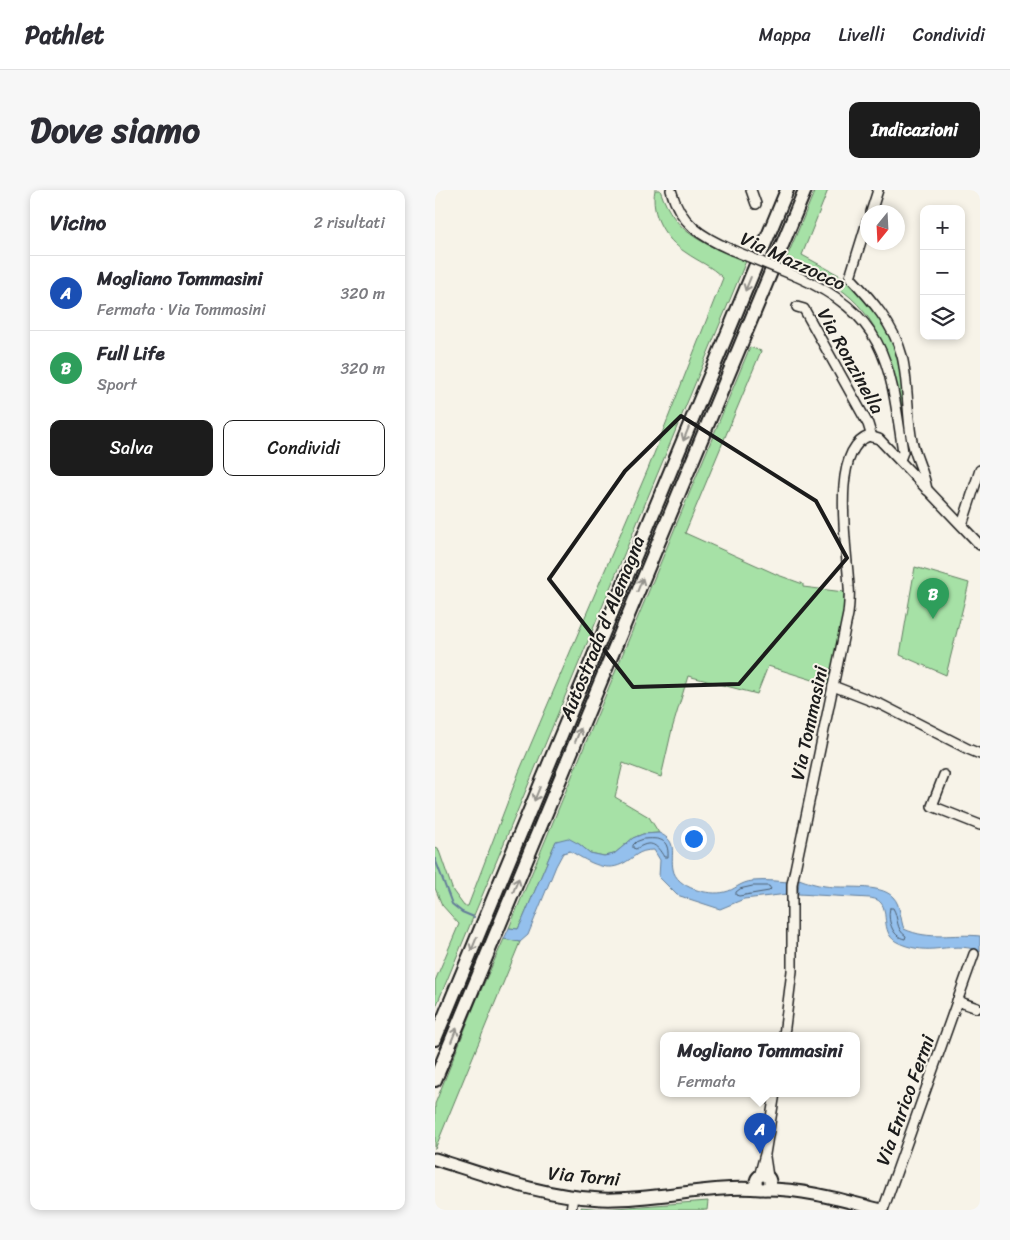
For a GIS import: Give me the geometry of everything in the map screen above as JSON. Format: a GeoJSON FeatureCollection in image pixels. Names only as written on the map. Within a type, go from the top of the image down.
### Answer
{"type":"FeatureCollection","features":[{"type":"Feature","properties":{"kind":"highway","name":"Autostrada d'Alemagna"},"geometry":{"type":"LineString","coordinates":[[435,1039],[787,190]]}},
{"type":"Feature","properties":{"kind":"highway","name":"Autostrada d'Alemagna"},"geometry":{"type":"LineString","coordinates":[[435,1080],[805,190]]}},
{"type":"Feature","properties":{"kind":"main road","name":"Via Torni"},"geometry":{"type":"LineString","coordinates":[[435,1159],[541,1191],[573,1197],[602,1199],[651,1196],[763,1182],[882,1210]]}},
{"type":"Feature","properties":{"kind":"street","name":"Via Mazzocco"},"geometry":{"type":"LineString","coordinates":[[671,190],[679,211],[691,226],[703,236],[825,289],[845,303],[862,320],[877,341],[890,378],[903,452],[900,460]]}},
{"type":"Feature","properties":{"kind":"street","name":"Via Mazzocco"},"geometry":{"type":"LineString","coordinates":[[751,190],[756,204]]}},
{"type":"Feature","properties":{"kind":"street"},"geometry":{"type":"LineString","coordinates":[[873,205],[878,190]]}},
{"type":"Feature","properties":{"kind":"street","name":"Via Ronzinella"},"geometry":{"type":"LineString","coordinates":[[860,245],[850,277],[870,298],[890,328],[901,355],[911,436],[915,452],[925,474],[927,491]]}},
{"type":"Feature","properties":{"kind":"street","name":"Via Ronzinella"},"geometry":{"type":"LineString","coordinates":[[797,307],[804,309],[875,438],[900,460],[927,491],[980,545]]}},
{"type":"Feature","properties":{"kind":"street","name":"Via Tommasini"},"geometry":{"type":"LineString","coordinates":[[784,1032],[792,971],[793,877],[848,614],[849,587],[843,502],[845,478],[853,449],[864,438],[875,438]]}},
{"type":"Feature","properties":{"kind":"street"},"geometry":{"type":"LineString","coordinates":[[962,525],[980,470]]}},
{"type":"Feature","properties":{"kind":"street"},"geometry":{"type":"LineString","coordinates":[[833,686],[882,705],[980,754]]}},
{"type":"Feature","properties":{"kind":"street"},"geometry":{"type":"LineString","coordinates":[[944,776],[932,806],[980,825]]}},
{"type":"Feature","properties":{"kind":"street","name":"Via Enrico Fermi"},"geometry":{"type":"LineString","coordinates":[[882,1210],[974,954]]}},
{"type":"Feature","properties":{"kind":"street"},"geometry":{"type":"LineString","coordinates":[[957,1001],[977,1008]]}},
{"type":"Feature","properties":{"kind":"street"},"geometry":{"type":"LineString","coordinates":[[763,1182],[765,1154],[774,1097]]}},
{"type":"Feature","properties":{"kind":"street"},"geometry":{"type":"LineString","coordinates":[[571,1210],[573,1197]]}},
{"type":"Feature","properties":{"kind":"highlighted area"},"geometry":{"type":"Polygon","coordinates":[[[681,416],[816,501],[847,558],[739,684],[633,687],[549,579],[625,471],[681,416]]]}},
{"type":"Feature","properties":{"kind":"green space"},"geometry":{"type":"Polygon","coordinates":[[[655,190],[660,190],[674,218],[693,236],[717,249],[746,261],[435,1009],[435,981],[459,924],[442,905],[435,888],[435,847],[438,848],[453,891],[464,906],[468,906],[519,772],[648,469],[723,278],[678,247],[665,233],[657,217],[654,199],[655,190]]]}},
{"type":"Feature","properties":{"kind":"green space"},"geometry":{"type":"Polygon","coordinates":[[[815,190],[828,190],[802,255],[848,280],[878,308],[899,350],[909,398],[903,423],[892,369],[886,351],[869,319],[857,304],[837,287],[784,264],[815,190]]]}},
{"type":"Feature","properties":{"kind":"green space"},"geometry":{"type":"Polygon","coordinates":[[[750,347],[761,351],[685,533],[778,575],[803,584],[803,587],[844,592],[843,623],[832,686],[768,666],[757,694],[688,676],[672,729],[661,777],[623,763],[615,797],[649,817],[659,833],[643,834],[633,838],[614,854],[604,856],[590,853],[579,844],[556,841],[518,929],[509,928],[750,347]]]}},
{"type":"Feature","properties":{"kind":"green space"},"geometry":{"type":"Polygon","coordinates":[[[915,567],[969,583],[946,675],[900,655],[915,567]]]}},
{"type":"Feature","properties":{"kind":"green space"},"geometry":{"type":"Polygon","coordinates":[[[504,939],[520,942],[435,1149],[435,1104],[477,999],[504,939]]]}},
{"type":"Feature","properties":{"kind":"green space"},"geometry":{"type":"Polygon","coordinates":[[[708,1201],[707,1210],[582,1210],[581,1207],[603,1209],[708,1201]]]}},
{"type":"Feature","properties":{"kind":"water"},"geometry":{"type":"Polygon","coordinates":[[[659,833],[665,836],[671,844],[675,876],[687,886],[702,891],[718,893],[729,891],[748,882],[788,882],[788,894],[744,899],[720,909],[677,895],[659,877],[660,860],[654,850],[640,853],[622,864],[609,867],[595,864],[570,851],[563,853],[556,866],[528,935],[520,942],[504,939],[509,928],[518,929],[556,841],[568,838],[590,853],[604,856],[614,854],[633,838],[643,834],[659,833]]]}},
{"type":"Feature","properties":{"kind":"water"},"geometry":{"type":"Polygon","coordinates":[[[799,879],[822,886],[871,888],[887,893],[898,904],[904,929],[932,936],[980,936],[980,952],[963,947],[925,949],[903,945],[889,935],[885,912],[881,903],[876,899],[798,894],[799,879]]]}},
{"type":"Feature","properties":{"kind":"waterway"},"geometry":{"type":"LineString","coordinates":[[435,859],[452,904],[462,912],[474,917]]}},
{"type":"Feature","properties":{"kind":"place","name":"Full Life"},"geometry":{"type":"Point","coordinates":[933,619]}},
{"type":"Feature","properties":{"kind":"place","name":"Mogliano Tommasini"},"geometry":{"type":"Point","coordinates":[760,1154]}}]}
